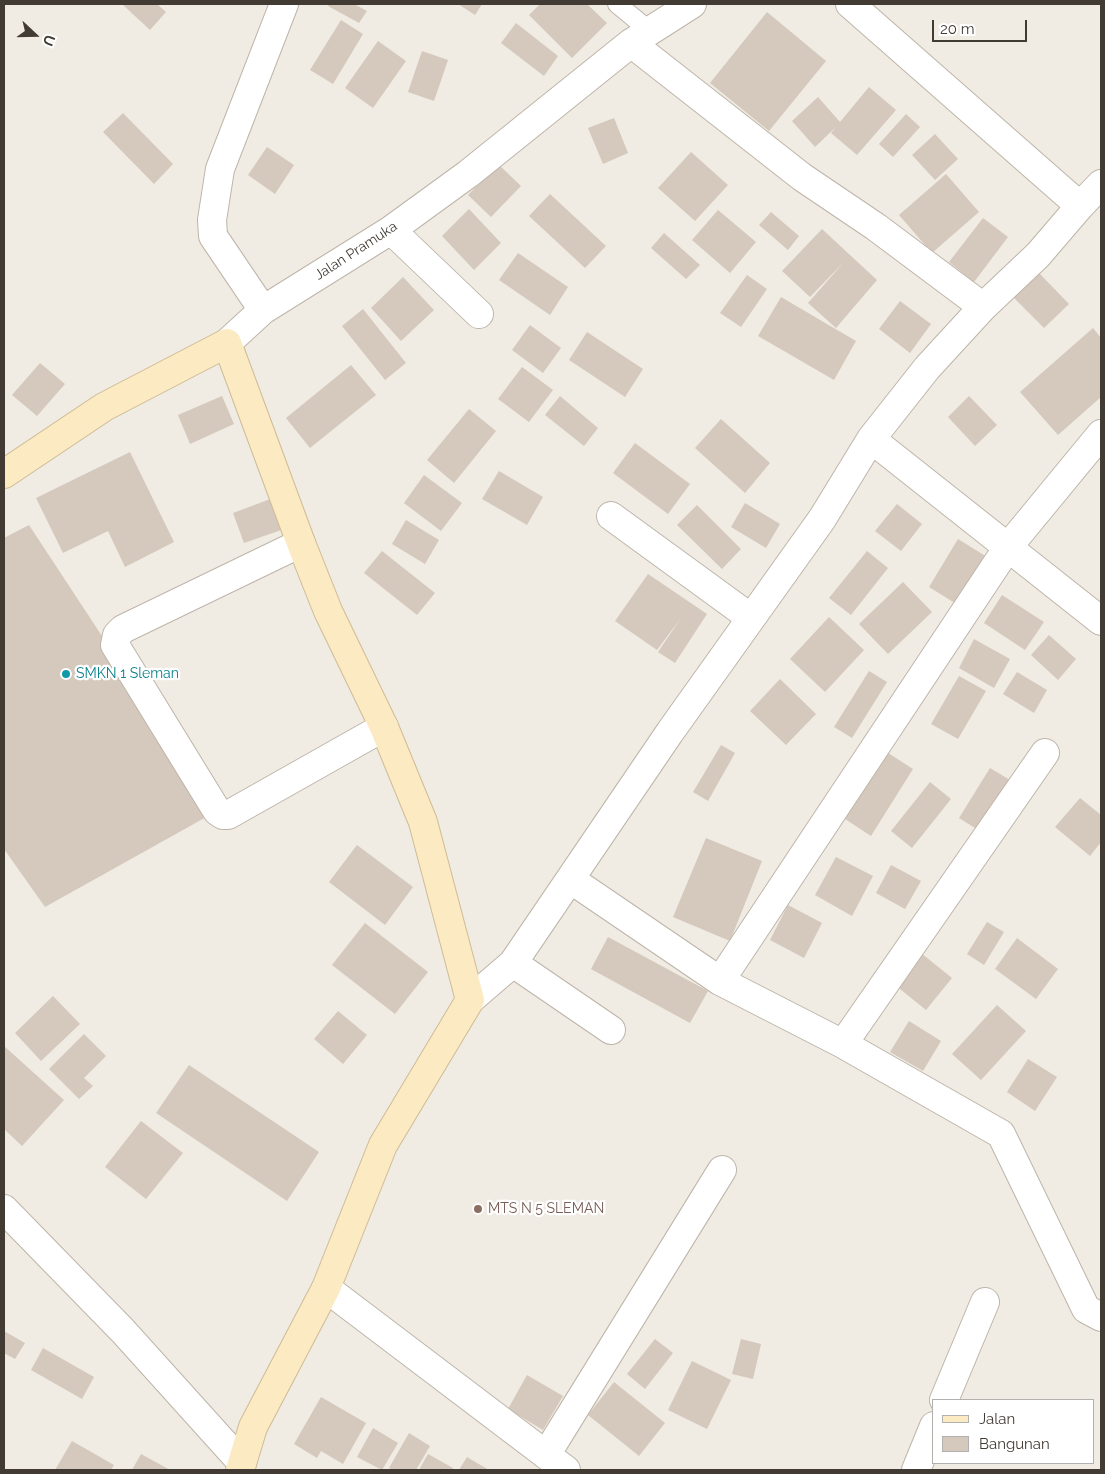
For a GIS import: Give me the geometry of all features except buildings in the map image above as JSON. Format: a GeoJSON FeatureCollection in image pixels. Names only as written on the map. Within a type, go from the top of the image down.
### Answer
{"type":"FeatureCollection","features":[{"type":"Feature","properties":{"kind":"street","name":"Jalan Pramuka"},"geometry":{"type":"LineString","coordinates":[[4,474],[104,407],[227,343],[263,310],[391,230],[468,174],[640,37],[692,4]]}},
{"type":"Feature","properties":{"kind":"street"},"geometry":{"type":"LineString","coordinates":[[850,4],[1080,206]]}},
{"type":"Feature","properties":{"kind":"street"},"geometry":{"type":"LineString","coordinates":[[263,310],[213,236],[212,220],[220,169],[281,6]]}},
{"type":"Feature","properties":{"kind":"street"},"geometry":{"type":"LineString","coordinates":[[640,37],[802,177],[876,227],[982,307]]}},
{"type":"Feature","properties":{"kind":"street"},"geometry":{"type":"LineString","coordinates":[[241,1467],[253,1427],[326,1288],[383,1145],[470,1000],[513,963],[670,732],[822,519],[871,440],[927,368],[982,307],[1038,255],[1101,184]]}},
{"type":"Feature","properties":{"kind":"street"},"geometry":{"type":"LineString","coordinates":[[391,230],[479,314]]}},
{"type":"Feature","properties":{"kind":"street"},"geometry":{"type":"LineString","coordinates":[[227,343],[328,611],[384,726],[423,822],[470,1000]]}},
{"type":"Feature","properties":{"kind":"street"},"geometry":{"type":"LineString","coordinates":[[720,981],[1008,547],[1101,434]]}},
{"type":"Feature","properties":{"kind":"street"},"geometry":{"type":"LineString","coordinates":[[871,440],[1101,621]]}},
{"type":"Feature","properties":{"kind":"street"},"geometry":{"type":"LineString","coordinates":[[611,516],[751,618]]}},
{"type":"Feature","properties":{"kind":"street"},"geometry":{"type":"LineString","coordinates":[[301,543],[123,629],[117,635],[115,645],[217,811],[223,815],[228,815],[384,726]]}},
{"type":"Feature","properties":{"kind":"street"},"geometry":{"type":"LineString","coordinates":[[843,1044],[1045,753]]}},
{"type":"Feature","properties":{"kind":"street"},"geometry":{"type":"LineString","coordinates":[[570,880],[720,981],[843,1044],[1001,1134],[1086,1309],[1101,1317]]}},
{"type":"Feature","properties":{"kind":"street"},"geometry":{"type":"LineString","coordinates":[[513,963],[611,1030]]}},
{"type":"Feature","properties":{"kind":"street"},"geometry":{"type":"LineString","coordinates":[[326,1288],[556,1462],[722,1170]]}},
{"type":"Feature","properties":{"kind":"street"},"geometry":{"type":"LineString","coordinates":[[4,1209],[123,1331],[241,1467]]}},
{"type":"Feature","properties":{"kind":"street"},"geometry":{"type":"LineString","coordinates":[[944,1399],[985,1302]]}},
{"type":"Feature","properties":{"kind":"street"},"geometry":{"type":"LineString","coordinates":[[916,1470],[932,1431]]}},
{"type":"Feature","properties":{"kind":"lane"},"geometry":{"type":"LineString","coordinates":[[617,4],[640,37]]}},
{"type":"Feature","properties":{"kind":"place","name":"SMKN 1 Sleman"},"geometry":{"type":"Point","coordinates":[66,674]}},
{"type":"Feature","properties":{"kind":"place","name":"MTS N 5 SLEMAN"},"geometry":{"type":"Point","coordinates":[478,1209]}}]}
